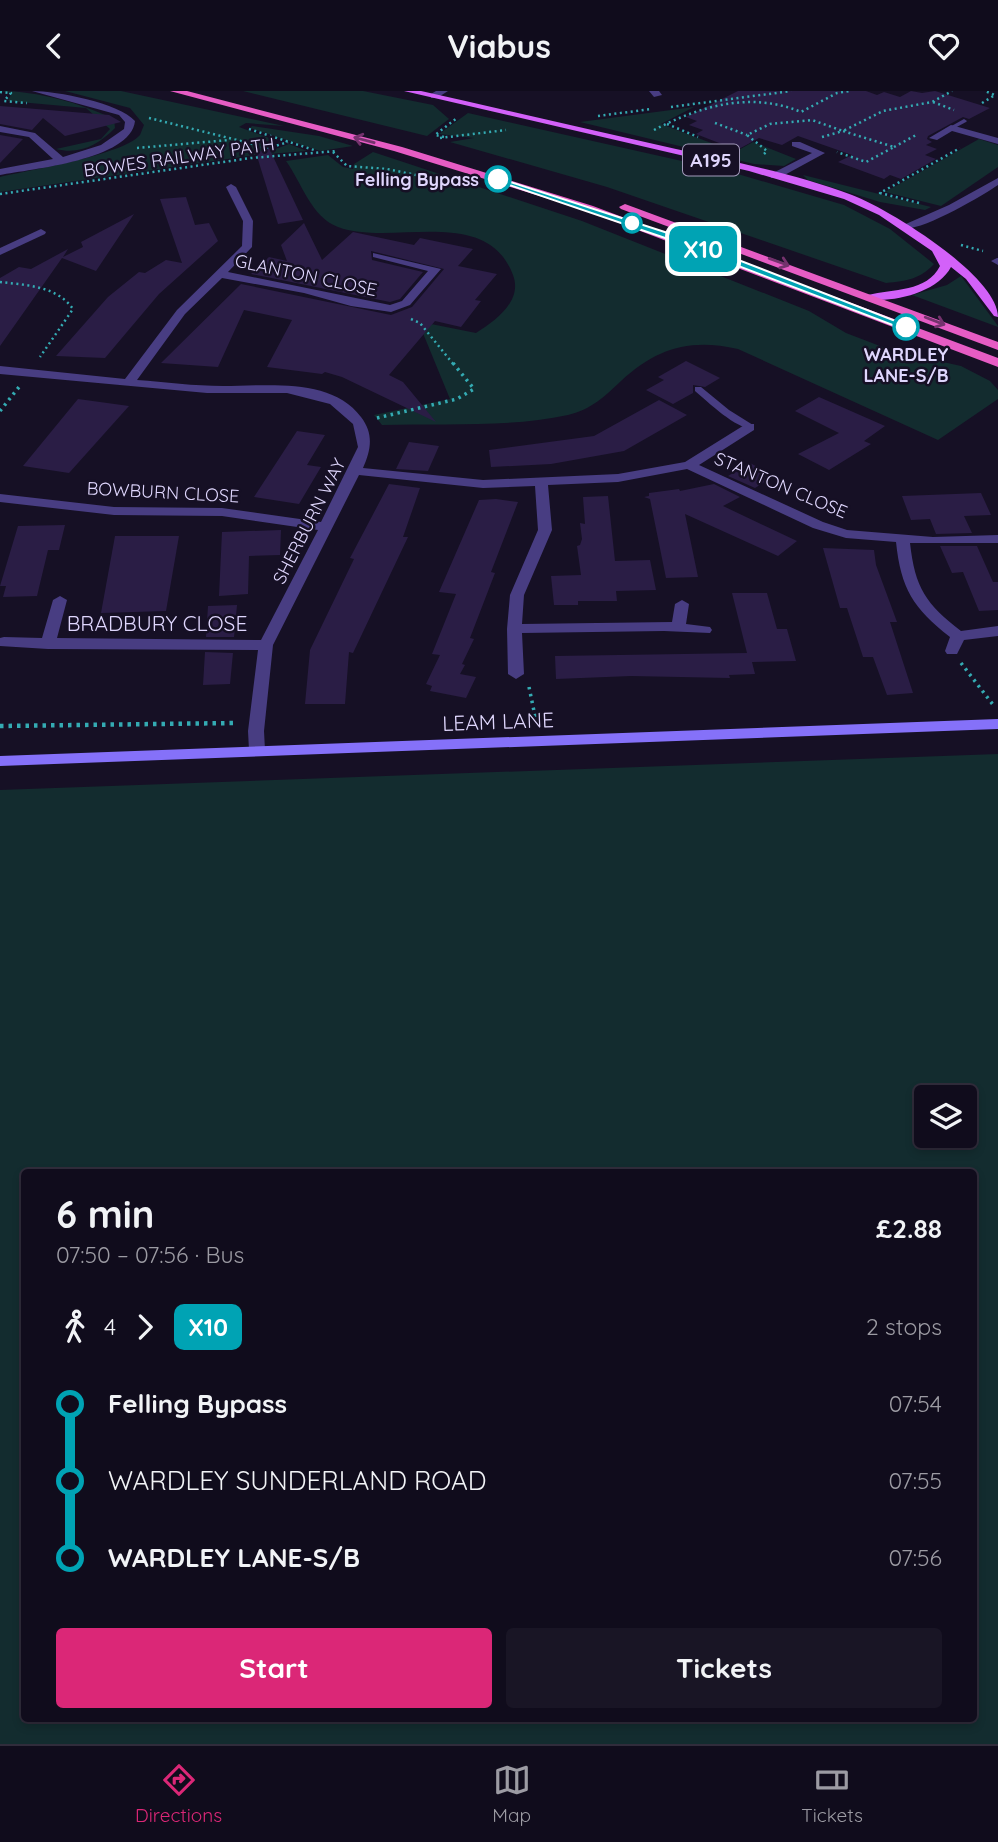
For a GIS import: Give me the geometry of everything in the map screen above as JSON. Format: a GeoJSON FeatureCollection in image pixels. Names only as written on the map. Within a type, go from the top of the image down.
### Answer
{"type":"FeatureCollection","features":[{"type":"Feature","properties":{"kind":"highway"},"geometry":{"type":"LineString","coordinates":[[168,91],[191,95]]}},
{"type":"Feature","properties":{"kind":"highway"},"geometry":{"type":"LineString","coordinates":[[175,91],[398,149],[576,204],[695,246],[998,363]]}},
{"type":"Feature","properties":{"kind":"highway"},"geometry":{"type":"LineString","coordinates":[[217,91],[468,157]]}},
{"type":"Feature","properties":{"kind":"highway"},"geometry":{"type":"LineString","coordinates":[[618,204],[998,346]]}},
{"type":"Feature","properties":{"kind":"main road","name":"A195"},"geometry":{"type":"LineString","coordinates":[[409,91],[438,94],[475,106],[775,176],[856,200],[904,227],[970,277],[998,314]]}},
{"type":"Feature","properties":{"kind":"main road"},"geometry":{"type":"LineString","coordinates":[[872,297],[924,287],[938,281],[946,266],[942,255]]}},
{"type":"Feature","properties":{"kind":"main road","name":"LEAM LANE"},"geometry":{"type":"LineString","coordinates":[[0,761],[998,724]]}},
{"type":"Feature","properties":{"kind":"street"},"geometry":{"type":"LineString","coordinates":[[0,172],[98,149],[121,138],[130,125],[127,116],[115,110],[37,91]]}},
{"type":"Feature","properties":{"kind":"street"},"geometry":{"type":"LineString","coordinates":[[934,138],[951,128],[998,141]]}},
{"type":"Feature","properties":{"kind":"street"},"geometry":{"type":"LineString","coordinates":[[0,129],[22,131],[35,136],[59,159]]}},
{"type":"Feature","properties":{"kind":"street"},"geometry":{"type":"LineString","coordinates":[[799,145],[820,153]]}},
{"type":"Feature","properties":{"kind":"street"},"geometry":{"type":"LineString","coordinates":[[775,176],[820,153]]}},
{"type":"Feature","properties":{"kind":"street"},"geometry":{"type":"LineString","coordinates":[[904,227],[947,210],[998,181]]}},
{"type":"Feature","properties":{"kind":"street","name":"GLANTON CLOSE"},"geometry":{"type":"LineString","coordinates":[[129,382],[181,312],[247,247],[248,221],[231,187]]}},
{"type":"Feature","properties":{"kind":"street"},"geometry":{"type":"LineString","coordinates":[[0,252],[41,232]]}},
{"type":"Feature","properties":{"kind":"street","name":"GLANTON CLOSE"},"geometry":{"type":"LineString","coordinates":[[219,274],[391,309],[406,303],[435,269],[420,263],[377,255]]}},
{"type":"Feature","properties":{"kind":"street"},"geometry":{"type":"LineString","coordinates":[[0,370],[209,389],[279,388],[333,401],[353,414],[359,422]]}},
{"type":"Feature","properties":{"kind":"street","name":"SHERBURN WAY"},"geometry":{"type":"LineString","coordinates":[[257,750],[256,731],[266,645],[356,471],[366,439],[359,422]]}},
{"type":"Feature","properties":{"kind":"street"},"geometry":{"type":"LineString","coordinates":[[356,471],[453,483],[618,478],[689,465],[750,426]]}},
{"type":"Feature","properties":{"kind":"street","name":"STANTON CLOSE"},"geometry":{"type":"LineString","coordinates":[[689,465],[831,530],[902,540],[960,542],[998,539]]}},
{"type":"Feature","properties":{"kind":"street"},"geometry":{"type":"LineString","coordinates":[[516,674],[513,629],[521,583],[545,530],[541,482]]}},
{"type":"Feature","properties":{"kind":"street","name":"BOWBURN CLOSE"},"geometry":{"type":"LineString","coordinates":[[0,498],[114,511],[222,512],[325,527]]}},
{"type":"Feature","properties":{"kind":"street"},"geometry":{"type":"LineString","coordinates":[[902,540],[908,579],[918,601],[958,636],[998,631]]}},
{"type":"Feature","properties":{"kind":"street","name":"BRADBURY CLOSE"},"geometry":{"type":"LineString","coordinates":[[48,644],[60,600]]}},
{"type":"Feature","properties":{"kind":"street"},"geometry":{"type":"LineString","coordinates":[[678,627],[682,604]]}},
{"type":"Feature","properties":{"kind":"street"},"geometry":{"type":"LineString","coordinates":[[513,629],[678,627],[705,630]]}},
{"type":"Feature","properties":{"kind":"street"},"geometry":{"type":"LineString","coordinates":[[952,651],[958,636]]}},
{"type":"Feature","properties":{"kind":"street","name":"BRADBURY CLOSE"},"geometry":{"type":"LineString","coordinates":[[4,642],[266,645]]}},
{"type":"Feature","properties":{"kind":"lane"},"geometry":{"type":"LineString","coordinates":[[951,128],[964,121]]}},
{"type":"Feature","properties":{"kind":"lane"},"geometry":{"type":"LineString","coordinates":[[698,389],[726,412],[750,426]]}},
{"type":"Feature","properties":{"kind":"path"},"geometry":{"type":"LineString","coordinates":[[591,117],[791,91]]}},
{"type":"Feature","properties":{"kind":"path"},"geometry":{"type":"LineString","coordinates":[[802,112],[837,93],[850,91]]}},
{"type":"Feature","properties":{"kind":"path"},"geometry":{"type":"LineString","coordinates":[[799,145],[843,131],[883,111],[932,102],[952,91]]}},
{"type":"Feature","properties":{"kind":"path"},"geometry":{"type":"LineString","coordinates":[[982,103],[995,95],[985,91]]}},
{"type":"Feature","properties":{"kind":"path"},"geometry":{"type":"LineString","coordinates":[[655,130],[697,109],[762,100],[781,103],[802,112],[812,120],[894,148],[866,162],[834,152],[820,153]]}},
{"type":"Feature","properties":{"kind":"path"},"geometry":{"type":"LineString","coordinates":[[446,138],[435,135],[475,106]]}},
{"type":"Feature","properties":{"kind":"path"},"geometry":{"type":"LineString","coordinates":[[127,116],[142,116],[269,148],[288,142]]}},
{"type":"Feature","properties":{"kind":"path"},"geometry":{"type":"LineString","coordinates":[[747,135],[770,124],[812,120]]}},
{"type":"Feature","properties":{"kind":"path"},"geometry":{"type":"LineString","coordinates":[[715,123],[747,135],[767,152],[760,156]]}},
{"type":"Feature","properties":{"kind":"path"},"geometry":{"type":"LineString","coordinates":[[440,138],[517,128]]}},
{"type":"Feature","properties":{"kind":"path"},"geometry":{"type":"LineString","coordinates":[[947,210],[880,193],[980,136]]}},
{"type":"Feature","properties":{"kind":"path"},"geometry":{"type":"LineString","coordinates":[[130,148],[233,139]]}},
{"type":"Feature","properties":{"kind":"path","name":"BOWES RAILWAY PATH"},"geometry":{"type":"LineString","coordinates":[[0,194],[251,157],[342,151]]}},
{"type":"Feature","properties":{"kind":"path"},"geometry":{"type":"LineString","coordinates":[[951,243],[987,252],[997,261]]}},
{"type":"Feature","properties":{"kind":"path"},"geometry":{"type":"LineString","coordinates":[[0,282],[60,295],[69,301],[73,309],[0,411]]}},
{"type":"Feature","properties":{"kind":"path"},"geometry":{"type":"LineString","coordinates":[[359,422],[457,399],[474,389],[420,323],[391,309]]}},
{"type":"Feature","properties":{"kind":"path"},"geometry":{"type":"LineString","coordinates":[[952,651],[997,710]]}},
{"type":"Feature","properties":{"kind":"path"},"geometry":{"type":"LineString","coordinates":[[516,674],[530,687],[536,725]]}},
{"type":"Feature","properties":{"kind":"path"},"geometry":{"type":"LineString","coordinates":[[0,726],[231,721],[256,731]]}},
{"type":"Feature","properties":{"kind":"green space"},"geometry":{"type":"Polygon","coordinates":[[[0,91],[29,93],[73,103],[87,108],[114,119],[115,128],[102,139],[88,147],[73,151],[56,149],[101,139],[110,129],[86,108],[8,101],[12,93],[0,91]]]}},
{"type":"Feature","properties":{"kind":"green space"},"geometry":{"type":"Polygon","coordinates":[[[65,91],[121,91],[284,126],[246,123],[239,127],[272,139],[263,148],[273,150],[289,144],[307,151],[255,155],[0,192],[0,177],[96,155],[115,149],[140,135],[144,125],[130,108],[65,91]]]}},
{"type":"Feature","properties":{"kind":"green space"},"geometry":{"type":"Polygon","coordinates":[[[243,91],[363,91],[433,105],[449,119],[427,136],[243,91]]]}},
{"type":"Feature","properties":{"kind":"green space"},"geometry":{"type":"Polygon","coordinates":[[[694,107],[661,124],[735,152],[753,142],[796,159],[784,166],[754,164],[580,122],[694,107]]]}},
{"type":"Feature","properties":{"kind":"green space"},"geometry":{"type":"Polygon","coordinates":[[[468,113],[731,172],[844,205],[890,229],[934,264],[913,278],[886,283],[607,187],[450,142],[474,138],[439,134],[468,113]]]}},
{"type":"Feature","properties":{"kind":"green space"},"geometry":{"type":"Polygon","coordinates":[[[252,126],[319,136],[353,146],[320,151],[250,128],[252,126]]]}},
{"type":"Feature","properties":{"kind":"green space"},"geometry":{"type":"Polygon","coordinates":[[[979,139],[998,145],[998,167],[941,206],[885,192],[979,139]]]}},
{"type":"Feature","properties":{"kind":"green space"},"geometry":{"type":"Polygon","coordinates":[[[373,152],[582,221],[809,311],[846,333],[893,351],[961,366],[990,381],[998,390],[998,399],[938,440],[738,349],[705,345],[661,353],[634,370],[597,402],[568,415],[523,422],[382,425],[374,415],[450,399],[420,326],[426,323],[476,333],[491,323],[511,302],[515,284],[513,275],[500,253],[482,240],[460,234],[360,232],[338,227],[314,208],[286,161],[328,155],[343,167],[353,169],[354,164],[373,152]]]}},
{"type":"Feature","properties":{"kind":"green space"},"geometry":{"type":"Polygon","coordinates":[[[803,175],[931,207],[925,210],[880,202],[808,180],[803,175]]]}},
{"type":"Feature","properties":{"kind":"green space"},"geometry":{"type":"Polygon","coordinates":[[[961,276],[998,327],[912,295],[947,285],[961,276]]]}},
{"type":"Feature","properties":{"kind":"green space"},"geometry":{"type":"Polygon","coordinates":[[[998,754],[998,1744],[0,1744],[0,790],[998,754]]]}},
{"type":"Feature","properties":{"kind":"building"},"geometry":{"type":"Polygon","coordinates":[[[738,91],[866,91],[877,95],[884,92],[900,97],[911,91],[935,91],[990,108],[969,119],[963,117],[928,136],[927,139],[932,142],[926,145],[937,149],[925,155],[936,159],[901,179],[890,175],[884,179],[838,162],[852,155],[798,136],[782,145],[759,138],[737,150],[696,134],[703,130],[689,125],[697,121],[686,117],[738,91]]]}},
{"type":"Feature","properties":{"kind":"building"},"geometry":{"type":"Polygon","coordinates":[[[0,106],[109,115],[121,122],[65,136],[43,118],[32,130],[0,124],[0,106]]]}},
{"type":"Feature","properties":{"kind":"building"},"geometry":{"type":"Polygon","coordinates":[[[0,135],[23,139],[0,163],[0,135]]]}},
{"type":"Feature","properties":{"kind":"building"},"geometry":{"type":"Polygon","coordinates":[[[269,148],[303,220],[278,224],[256,153],[269,148]]]}},
{"type":"Feature","properties":{"kind":"building"},"geometry":{"type":"Polygon","coordinates":[[[186,197],[195,225],[209,223],[218,241],[159,294],[105,358],[56,356],[108,297],[139,272],[145,273],[166,260],[182,263],[160,199],[186,197]]]}},
{"type":"Feature","properties":{"kind":"building"},"geometry":{"type":"Polygon","coordinates":[[[134,214],[96,271],[62,258],[0,346],[0,278],[19,267],[31,269],[68,249],[63,257],[83,247],[81,242],[134,214]]]}},
{"type":"Feature","properties":{"kind":"building"},"geometry":{"type":"Polygon","coordinates":[[[304,223],[322,260],[353,232],[414,245],[420,238],[473,249],[458,266],[497,274],[475,300],[481,301],[461,327],[435,321],[389,375],[403,382],[436,422],[342,377],[325,372],[322,374],[267,367],[292,320],[244,310],[218,367],[161,363],[241,284],[391,315],[412,307],[444,269],[371,251],[372,260],[423,272],[400,299],[390,302],[251,274],[269,257],[287,261],[281,245],[304,223]]]}},
{"type":"Feature","properties":{"kind":"building"},"geometry":{"type":"Polygon","coordinates":[[[686,361],[720,378],[705,387],[693,385],[693,393],[673,404],[646,390],[664,380],[658,377],[686,361]]]}},
{"type":"Feature","properties":{"kind":"building"},"geometry":{"type":"Polygon","coordinates":[[[819,397],[885,426],[864,441],[871,444],[829,470],[798,454],[839,433],[795,411],[819,397]]]}},
{"type":"Feature","properties":{"kind":"building"},"geometry":{"type":"Polygon","coordinates":[[[78,399],[129,406],[69,473],[23,466],[78,399]]]}},
{"type":"Feature","properties":{"kind":"building"},"geometry":{"type":"Polygon","coordinates":[[[659,400],[687,415],[624,451],[551,464],[491,467],[489,450],[594,436],[659,400]]]}},
{"type":"Feature","properties":{"kind":"building"},"geometry":{"type":"Polygon","coordinates":[[[297,431],[325,435],[307,465],[321,467],[299,504],[254,497],[297,431]]]}},
{"type":"Feature","properties":{"kind":"building"},"geometry":{"type":"Polygon","coordinates":[[[409,442],[439,446],[428,471],[396,469],[409,442]]]}},
{"type":"Feature","properties":{"kind":"building"},"geometry":{"type":"Polygon","coordinates":[[[750,463],[774,476],[755,488],[728,476],[750,463]]]}},
{"type":"Feature","properties":{"kind":"building"},"geometry":{"type":"Polygon","coordinates":[[[389,484],[420,488],[403,537],[408,537],[353,653],[349,652],[345,704],[305,704],[310,650],[354,559],[350,558],[389,484]]]}},
{"type":"Feature","properties":{"kind":"building"},"geometry":{"type":"Polygon","coordinates":[[[714,484],[740,497],[723,506],[797,541],[778,556],[685,514],[698,577],[666,578],[650,499],[644,497],[649,496],[649,493],[680,491],[714,484]]]}},
{"type":"Feature","properties":{"kind":"building"},"geometry":{"type":"Polygon","coordinates":[[[981,493],[991,515],[964,516],[972,533],[936,534],[930,519],[911,520],[902,496],[981,493]]]}},
{"type":"Feature","properties":{"kind":"building"},"geometry":{"type":"Polygon","coordinates":[[[608,496],[615,561],[650,560],[656,590],[616,591],[617,601],[578,601],[578,605],[554,605],[551,576],[581,575],[577,546],[582,539],[580,523],[585,524],[583,497],[608,496]]]}},
{"type":"Feature","properties":{"kind":"building"},"geometry":{"type":"Polygon","coordinates":[[[479,500],[518,502],[491,572],[495,573],[470,638],[474,639],[462,664],[465,665],[460,674],[476,677],[466,698],[430,691],[432,686],[426,684],[440,655],[432,654],[456,594],[439,592],[479,500]]]}},
{"type":"Feature","properties":{"kind":"building"},"geometry":{"type":"Polygon","coordinates":[[[65,525],[59,550],[48,550],[37,596],[3,597],[6,586],[0,586],[18,526],[65,525]]]}},
{"type":"Feature","properties":{"kind":"building"},"geometry":{"type":"Polygon","coordinates":[[[281,530],[280,555],[249,556],[248,594],[219,596],[222,532],[281,530]]]}},
{"type":"Feature","properties":{"kind":"building"},"geometry":{"type":"Polygon","coordinates":[[[115,536],[179,536],[166,611],[101,613],[115,536]]]}},
{"type":"Feature","properties":{"kind":"building"},"geometry":{"type":"Polygon","coordinates":[[[940,546],[977,546],[993,582],[998,582],[998,610],[979,611],[963,572],[952,573],[940,546]]]}},
{"type":"Feature","properties":{"kind":"building"},"geometry":{"type":"Polygon","coordinates":[[[823,548],[874,550],[876,565],[897,622],[890,622],[913,693],[887,695],[873,657],[863,657],[847,608],[840,608],[823,548]]]}},
{"type":"Feature","properties":{"kind":"building"},"geometry":{"type":"Polygon","coordinates":[[[732,593],[767,593],[777,629],[787,629],[796,661],[752,662],[755,674],[729,675],[730,678],[631,676],[556,679],[555,656],[747,653],[732,593]]]}},
{"type":"Feature","properties":{"kind":"building"},"geometry":{"type":"Polygon","coordinates":[[[237,605],[234,637],[206,637],[208,606],[237,605]]]}},
{"type":"Feature","properties":{"kind":"building"},"geometry":{"type":"Polygon","coordinates":[[[205,652],[233,653],[230,684],[203,685],[205,652]]]}},
{"type":"Feature","properties":{"kind":"bus line","name":"X10"},"geometry":{"type":"LineString","coordinates":[[498,179],[671,237],[906,327]]}},
{"type":"Feature","properties":{"kind":"place","name":"Felling Bypass"},"geometry":{"type":"Point","coordinates":[498,179]}},
{"type":"Feature","properties":{"kind":"place","name":"WARDLEY LANE-S/B"},"geometry":{"type":"Point","coordinates":[906,327]}}]}
